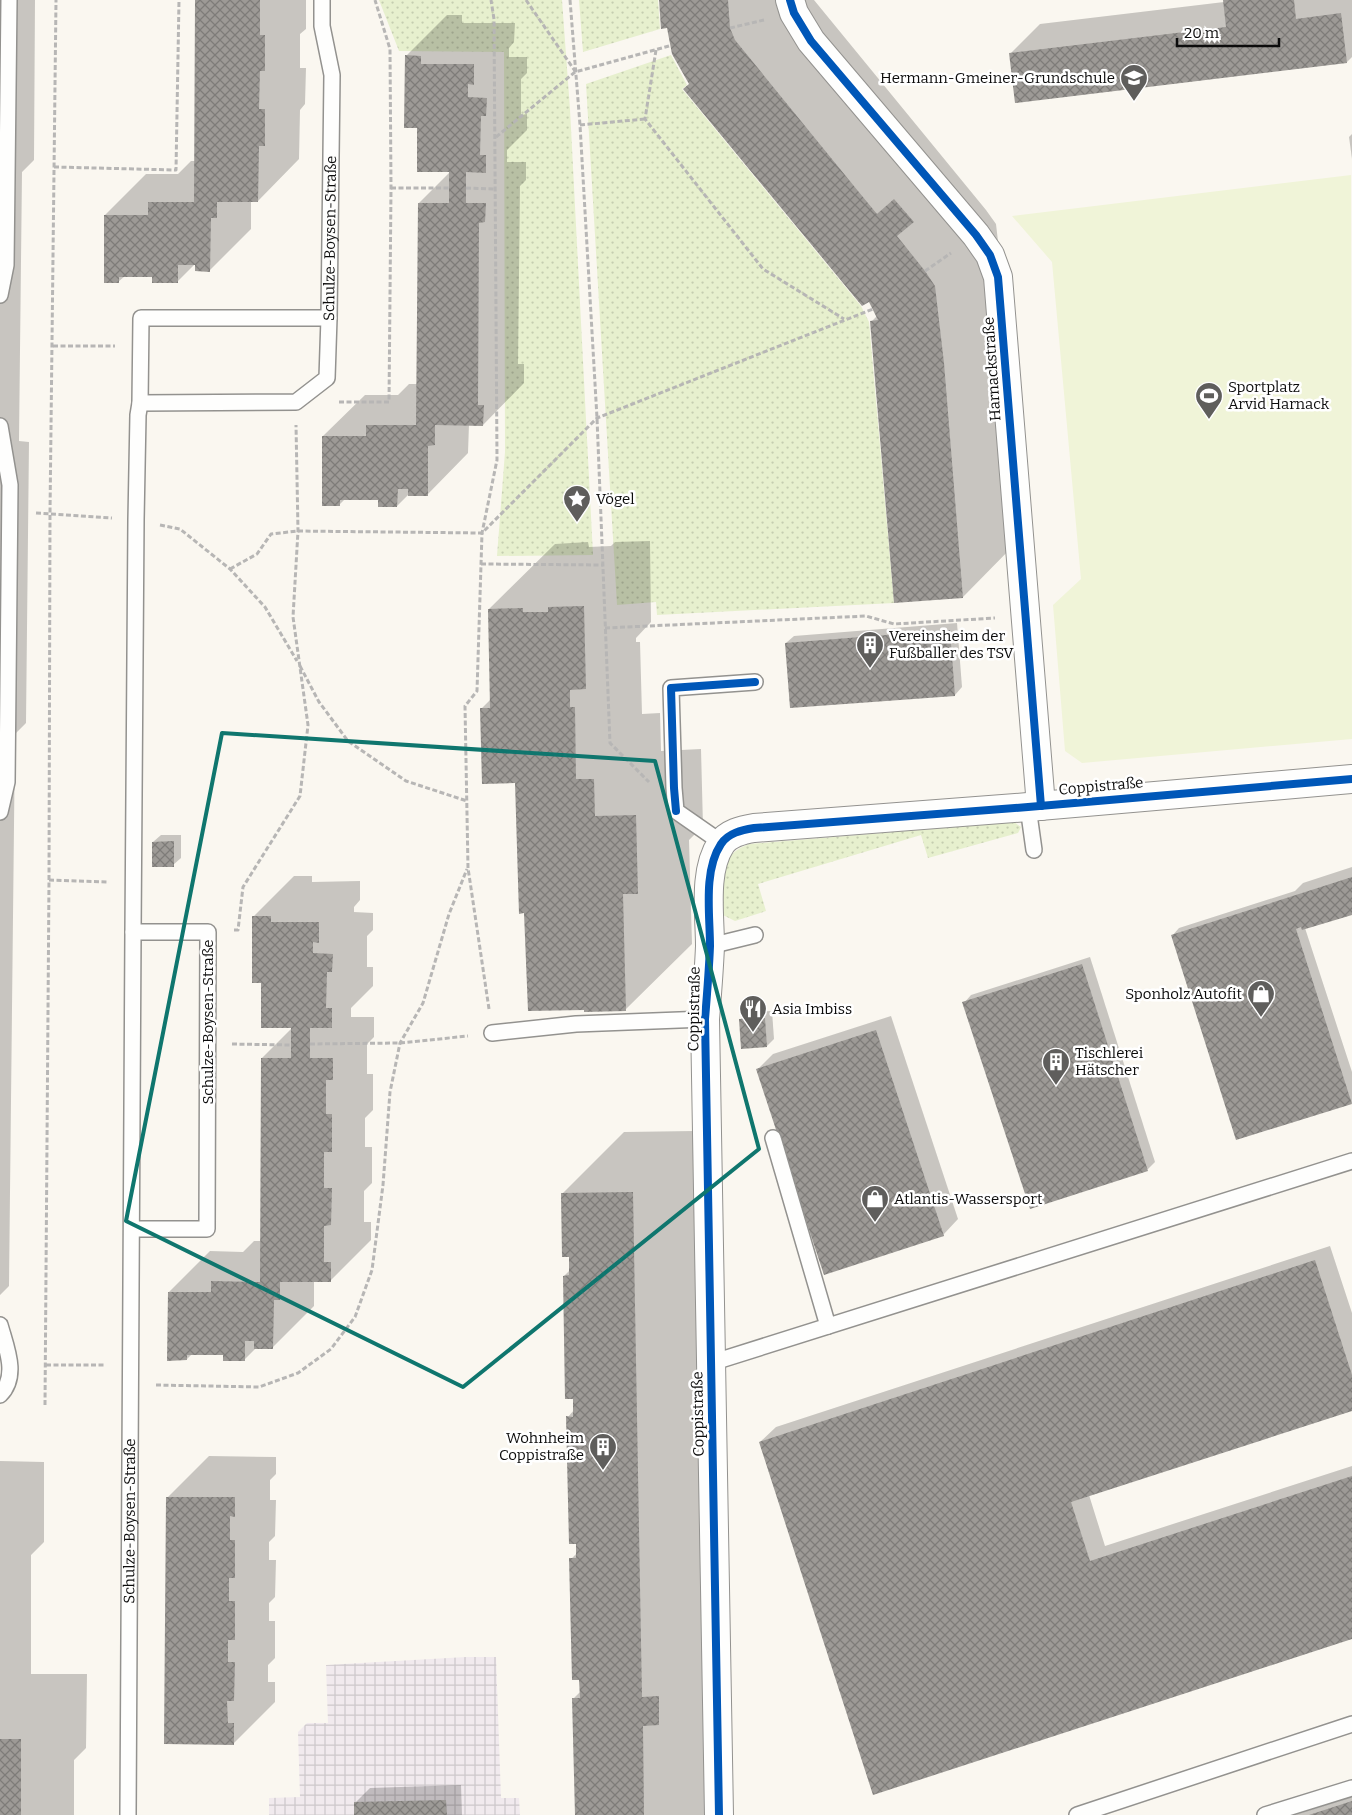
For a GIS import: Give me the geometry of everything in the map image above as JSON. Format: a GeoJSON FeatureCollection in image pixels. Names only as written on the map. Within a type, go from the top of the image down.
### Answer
{"type":"FeatureCollection","features":[{"type":"Feature","properties":{"kind":"street","name":"Harnackstraße"},"geometry":{"type":"LineString","coordinates":[[790,0],[794,13],[811,41],[976,235],[990,255],[998,277],[1025,616],[1034,806]]}},
{"type":"Feature","properties":{"kind":"street","name":"Coppistraße"},"geometry":{"type":"LineString","coordinates":[[719,1815],[706,1019],[710,946],[710,882],[712,860],[722,842],[741,830],[754,828],[1352,779]]}},
{"type":"Feature","properties":{"kind":"lane"},"geometry":{"type":"LineString","coordinates":[[0,295],[6,264],[9,0]]}},
{"type":"Feature","properties":{"kind":"lane","name":"Schulze-Boysen-Straße"},"geometry":{"type":"LineString","coordinates":[[141,346],[141,318],[330,318],[332,76],[322,26],[322,0]]}},
{"type":"Feature","properties":{"kind":"lane"},"geometry":{"type":"LineString","coordinates":[[140,403],[296,402],[326,378],[330,318]]}},
{"type":"Feature","properties":{"kind":"lane"},"geometry":{"type":"LineString","coordinates":[[133,932],[136,520],[141,346]]}},
{"type":"Feature","properties":{"kind":"lane"},"geometry":{"type":"LineString","coordinates":[[0,426],[10,485],[7,782],[0,812]]}},
{"type":"Feature","properties":{"kind":"lane"},"geometry":{"type":"LineString","coordinates":[[722,842],[676,811],[671,688],[755,682]]}},
{"type":"Feature","properties":{"kind":"lane"},"geometry":{"type":"LineString","coordinates":[[1034,806],[1034,850]]}},
{"type":"Feature","properties":{"kind":"lane","name":"Schulze-Boysen-Straße"},"geometry":{"type":"LineString","coordinates":[[128,1815],[133,932],[208,932],[207,1229],[132,1229]]}},
{"type":"Feature","properties":{"kind":"lane"},"geometry":{"type":"LineString","coordinates":[[710,946],[755,935]]}},
{"type":"Feature","properties":{"kind":"lane"},"geometry":{"type":"LineString","coordinates":[[492,1033],[576,1024],[706,1019]]}},
{"type":"Feature","properties":{"kind":"lane"},"geometry":{"type":"LineString","coordinates":[[773,1138],[828,1326]]}},
{"type":"Feature","properties":{"kind":"lane"},"geometry":{"type":"LineString","coordinates":[[711,1363],[1352,1161]]}},
{"type":"Feature","properties":{"kind":"lane"},"geometry":{"type":"LineString","coordinates":[[0,1325],[10,1358],[10,1377],[0,1395]]}},
{"type":"Feature","properties":{"kind":"lane"},"geometry":{"type":"LineString","coordinates":[[1077,1815],[1112,1810],[1352,1724]]}},
{"type":"Feature","properties":{"kind":"lane"},"geometry":{"type":"LineString","coordinates":[[1265,1815],[1352,1788]]}},
{"type":"Feature","properties":{"kind":"path"},"geometry":{"type":"LineString","coordinates":[[45,1405],[50,513],[56,0]]}},
{"type":"Feature","properties":{"kind":"path"},"geometry":{"type":"LineString","coordinates":[[54,166],[176,170],[179,0]]}},
{"type":"Feature","properties":{"kind":"path"},"geometry":{"type":"LineString","coordinates":[[238,930],[243,887],[300,796],[308,725],[298,664],[293,617],[298,532],[296,402],[389,402],[390,48],[375,0]]}},
{"type":"Feature","properties":{"kind":"path"},"geometry":{"type":"LineString","coordinates":[[310,1044],[400,1043],[492,1033],[468,868],[464,706],[477,691],[482,533],[497,460],[496,137],[494,18],[491,0]]}},
{"type":"Feature","properties":{"kind":"path"},"geometry":{"type":"LineString","coordinates":[[526,0],[575,72]]}},
{"type":"Feature","properties":{"kind":"path"},"geometry":{"type":"LineString","coordinates":[[570,0],[580,125],[597,418],[610,742],[676,811]]}},
{"type":"Feature","properties":{"kind":"path"},"geometry":{"type":"LineString","coordinates":[[496,137],[575,72],[669,46]]}},
{"type":"Feature","properties":{"kind":"path"},"geometry":{"type":"LineString","coordinates":[[656,50],[645,119],[763,269],[844,320]]}},
{"type":"Feature","properties":{"kind":"path"},"geometry":{"type":"LineString","coordinates":[[580,125],[645,119]]}},
{"type":"Feature","properties":{"kind":"path"},"geometry":{"type":"LineString","coordinates":[[391,188],[449,188]]}},
{"type":"Feature","properties":{"kind":"path"},"geometry":{"type":"LineString","coordinates":[[466,188],[496,189]]}},
{"type":"Feature","properties":{"kind":"path"},"geometry":{"type":"LineString","coordinates":[[230,569],[258,554],[270,534],[298,532],[482,533],[597,418],[873,308]]}},
{"type":"Feature","properties":{"kind":"path"},"geometry":{"type":"LineString","coordinates":[[53,346],[141,346]]}},
{"type":"Feature","properties":{"kind":"path"},"geometry":{"type":"LineString","coordinates":[[10,513],[50,513],[136,520],[180,530],[230,569],[265,607],[319,702],[348,741],[406,781],[467,801]]}},
{"type":"Feature","properties":{"kind":"path"},"geometry":{"type":"LineString","coordinates":[[481,564],[603,565]]}},
{"type":"Feature","properties":{"kind":"path"},"geometry":{"type":"LineString","coordinates":[[605,628],[866,616],[894,624],[1025,616]]}},
{"type":"Feature","properties":{"kind":"path"},"geometry":{"type":"LineString","coordinates":[[131,1385],[259,1387],[298,1373],[331,1349],[355,1317],[372,1270],[383,1185],[390,1092],[400,1043],[423,1003],[449,914],[468,868]]}},
{"type":"Feature","properties":{"kind":"path"},"geometry":{"type":"LineString","coordinates":[[49,880],[134,882]]}},
{"type":"Feature","properties":{"kind":"path"},"geometry":{"type":"LineString","coordinates":[[238,1044],[291,1044]]}},
{"type":"Feature","properties":{"kind":"path"},"geometry":{"type":"LineString","coordinates":[[46,1365],[131,1365]]}},
{"type":"Feature","properties":{"kind":"highlighted area"},"geometry":{"type":"Polygon","coordinates":[[[222,733],[655,761],[759,1149],[463,1387],[126,1221],[222,733]]]}},
{"type":"Feature","properties":{"kind":"shaded area"},"geometry":{"type":"Polygon","coordinates":[[[496,1657],[501,1798],[519,1798],[520,1815],[269,1815],[269,1798],[300,1797],[298,1732],[307,1723],[328,1723],[326,1665],[496,1657]]]}},
{"type":"Feature","properties":{"kind":"green space"},"geometry":{"type":"Polygon","coordinates":[[[379,0],[562,0],[570,109],[593,555],[497,556],[505,452],[504,52],[399,51],[379,0]]]}},
{"type":"Feature","properties":{"kind":"green space"},"geometry":{"type":"Polygon","coordinates":[[[579,0],[658,0],[660,29],[583,52],[579,0]]]}},
{"type":"Feature","properties":{"kind":"green space"},"geometry":{"type":"Polygon","coordinates":[[[671,55],[687,85],[682,89],[861,306],[869,322],[894,603],[657,615],[656,602],[617,605],[586,84],[671,55]]]}},
{"type":"Feature","properties":{"kind":"green space","name":"Sportplatz Arvid Harnack"},"geometry":{"type":"Polygon","coordinates":[[[1351,175],[1352,739],[1082,763],[1065,751],[1053,605],[1081,579],[1052,262],[1012,216],[1351,175]]]}},
{"type":"Feature","properties":{"kind":"green space"},"geometry":{"type":"Polygon","coordinates":[[[1014,822],[1021,827],[1018,833],[928,858],[921,835],[758,884],[766,911],[735,921],[723,915],[722,883],[726,864],[738,849],[749,844],[1014,822]]]}},
{"type":"Feature","properties":{"kind":"building"},"geometry":{"type":"Polygon","coordinates":[[[195,0],[260,0],[260,35],[265,35],[265,71],[260,71],[259,109],[265,109],[265,146],[259,146],[258,202],[217,202],[217,218],[211,218],[210,272],[195,271],[195,265],[178,265],[178,283],[152,283],[152,277],[119,277],[119,283],[104,283],[104,215],[148,215],[148,202],[194,202],[195,0]]]}},
{"type":"Feature","properties":{"kind":"building"},"geometry":{"type":"Polygon","coordinates":[[[659,0],[728,0],[730,28],[735,40],[877,214],[894,199],[914,222],[897,236],[935,286],[944,363],[963,598],[894,603],[870,321],[878,320],[869,302],[862,306],[683,89],[689,84],[672,54],[667,28],[661,29],[659,0]]]}},
{"type":"Feature","properties":{"kind":"building"},"geometry":{"type":"Polygon","coordinates":[[[1223,0],[1294,0],[1296,19],[1341,13],[1347,63],[1015,103],[1009,53],[1226,27],[1223,0]]]}},
{"type":"Feature","properties":{"kind":"building"},"geometry":{"type":"Polygon","coordinates":[[[405,55],[421,56],[421,64],[474,64],[474,85],[468,84],[468,97],[487,98],[486,116],[481,116],[480,155],[486,155],[486,173],[466,172],[466,203],[486,203],[485,222],[479,223],[478,405],[484,405],[483,426],[435,425],[435,445],[428,446],[428,496],[408,496],[408,489],[398,489],[397,507],[378,507],[378,500],[340,500],[340,506],[322,506],[322,436],[366,436],[366,425],[416,425],[418,203],[449,203],[449,172],[417,172],[417,128],[404,128],[405,55]]]}},
{"type":"Feature","properties":{"kind":"building"},"geometry":{"type":"Polygon","coordinates":[[[584,606],[586,689],[570,690],[570,707],[575,707],[576,779],[594,779],[595,816],[636,815],[638,894],[623,894],[626,1011],[528,1011],[524,913],[519,914],[515,783],[482,784],[480,708],[490,708],[488,609],[523,608],[523,612],[548,612],[548,607],[584,606]]]}},
{"type":"Feature","properties":{"kind":"building","name":"Vereinsheim der Fußballer des TSV"},"geometry":{"type":"Polygon","coordinates":[[[950,630],[955,696],[790,708],[785,643],[950,630]]]}},
{"type":"Feature","properties":{"kind":"building"},"geometry":{"type":"Polygon","coordinates":[[[174,841],[174,867],[152,867],[152,842],[174,841]]]}},
{"type":"Feature","properties":{"kind":"building","name":"Sponholz Autofit"},"geometry":{"type":"Polygon","coordinates":[[[1352,877],[1352,915],[1302,930],[1301,927],[1296,929],[1352,1104],[1236,1140],[1171,935],[1352,877]]]}},
{"type":"Feature","properties":{"kind":"building"},"geometry":{"type":"Polygon","coordinates":[[[252,916],[271,916],[271,922],[319,922],[319,943],[313,942],[313,953],[333,954],[332,972],[327,972],[326,1008],[332,1008],[332,1028],[310,1028],[310,1058],[333,1058],[333,1080],[326,1080],[326,1114],[332,1114],[332,1152],[324,1152],[324,1188],[332,1188],[331,1225],[324,1226],[324,1262],[331,1262],[331,1282],[280,1282],[280,1300],[274,1300],[273,1349],[254,1349],[254,1341],[245,1341],[245,1361],[223,1361],[223,1355],[187,1355],[187,1360],[167,1361],[168,1292],[211,1292],[211,1281],[260,1282],[261,1058],[291,1058],[291,1028],[261,1028],[261,983],[252,983],[252,916]]]}},
{"type":"Feature","properties":{"kind":"building","name":"Tischlerei Hätscher"},"geometry":{"type":"Polygon","coordinates":[[[1082,964],[1148,1171],[1030,1209],[962,1002],[1082,964]]]}},
{"type":"Feature","properties":{"kind":"building","name":"Asia Imbiss"},"geometry":{"type":"Polygon","coordinates":[[[765,1018],[767,1047],[741,1049],[739,1019],[765,1018]]]}},
{"type":"Feature","properties":{"kind":"building"},"geometry":{"type":"Polygon","coordinates":[[[876,1030],[944,1236],[824,1275],[756,1069],[876,1030]]]}},
{"type":"Feature","properties":{"kind":"building","name":"Wohnheim Coppistraße"},"geometry":{"type":"Polygon","coordinates":[[[633,1192],[642,1697],[659,1696],[659,1725],[643,1726],[644,1815],[575,1815],[572,1698],[580,1698],[579,1680],[572,1680],[569,1558],[576,1558],[576,1544],[569,1544],[566,1416],[573,1417],[573,1399],[565,1399],[563,1276],[569,1275],[569,1257],[562,1257],[561,1193],[633,1192]]]}},
{"type":"Feature","properties":{"kind":"building"},"geometry":{"type":"Polygon","coordinates":[[[1315,1260],[1352,1375],[1352,1411],[1071,1502],[1090,1561],[1352,1476],[1352,1639],[873,1795],[759,1442],[1315,1260]]]}},
{"type":"Feature","properties":{"kind":"building"},"geometry":{"type":"Polygon","coordinates":[[[166,1497],[235,1497],[235,1517],[230,1516],[230,1540],[235,1540],[235,1578],[229,1578],[229,1601],[235,1601],[235,1640],[228,1640],[228,1662],[235,1662],[234,1701],[227,1701],[228,1723],[234,1723],[234,1745],[164,1744],[166,1497]]]}},
{"type":"Feature","properties":{"kind":"building"},"geometry":{"type":"Polygon","coordinates":[[[0,1739],[21,1739],[21,1815],[0,1815],[0,1739]]]}},
{"type":"Feature","properties":{"kind":"building"},"geometry":{"type":"Polygon","coordinates":[[[446,1800],[447,1815],[354,1815],[354,1802],[446,1800]]]}},
{"type":"Feature","properties":{"kind":"building"},"geometry":{"type":"Polygon","coordinates":[[[1352,1801],[1352,1815],[1309,1815],[1352,1801]]]}},
{"type":"Feature","properties":{"kind":"cycle path"},"geometry":{"type":"LineString","coordinates":[[790,0],[794,13],[811,41],[976,235],[990,255],[998,277],[1041,806]]}},
{"type":"Feature","properties":{"kind":"cycle path"},"geometry":{"type":"LineString","coordinates":[[676,811],[671,688],[755,682]]}},
{"type":"Feature","properties":{"kind":"cycle path"},"geometry":{"type":"LineString","coordinates":[[719,1815],[705,1019],[709,974],[710,880],[715,855],[721,844],[731,835],[754,828],[1352,779]]}},
{"type":"Feature","properties":{"kind":"place","name":"Hermann-Gmeiner-Grundschule"},"geometry":{"type":"Point","coordinates":[1134,102]}},
{"type":"Feature","properties":{"kind":"place","name":"Sportplatz Arvid Harnack"},"geometry":{"type":"Point","coordinates":[1209,420]}},
{"type":"Feature","properties":{"kind":"place","name":"Vögel"},"geometry":{"type":"Point","coordinates":[577,523]}},
{"type":"Feature","properties":{"kind":"place","name":"Vereinsheim der Fußballer des TSV"},"geometry":{"type":"Point","coordinates":[870,669]}},
{"type":"Feature","properties":{"kind":"place","name":"Sponholz Autofit"},"geometry":{"type":"Point","coordinates":[1261,1018]}},
{"type":"Feature","properties":{"kind":"place","name":"Asia Imbiss"},"geometry":{"type":"Point","coordinates":[753,1033]}},
{"type":"Feature","properties":{"kind":"place","name":"Tischlerei Hätscher"},"geometry":{"type":"Point","coordinates":[1056,1086]}},
{"type":"Feature","properties":{"kind":"place","name":"Atlantis-Wassersport"},"geometry":{"type":"Point","coordinates":[875,1223]}},
{"type":"Feature","properties":{"kind":"place","name":"Wohnheim Coppistraße"},"geometry":{"type":"Point","coordinates":[603,1471]}}]}
